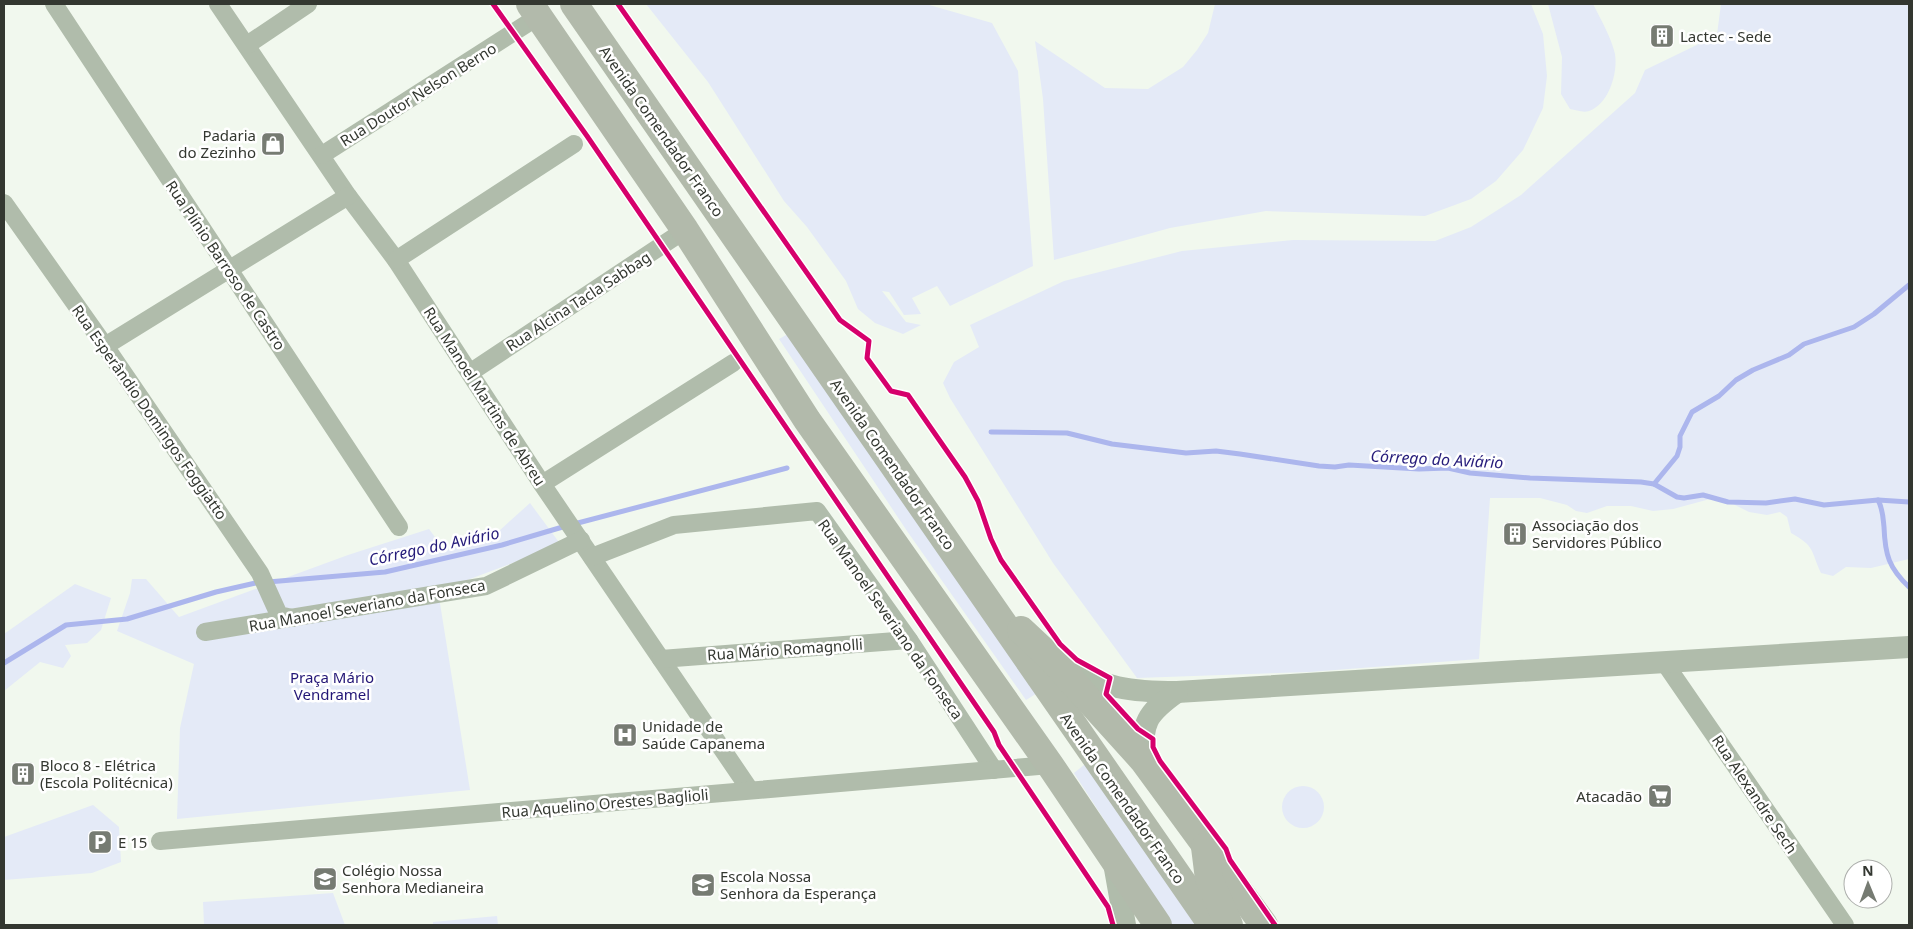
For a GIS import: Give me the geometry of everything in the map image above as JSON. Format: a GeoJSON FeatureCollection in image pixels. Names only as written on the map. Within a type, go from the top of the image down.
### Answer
{"type":"FeatureCollection","features":[{"type":"Feature","properties":{"kind":"highway","name":"Avenida Comendador Franco"},"geometry":{"type":"LineString","coordinates":[[574,4],[1212,925]]}},
{"type":"Feature","properties":{"kind":"highway"},"geometry":{"type":"LineString","coordinates":[[535,10],[685,230],[806,420],[1050,765],[1158,925]]}},
{"type":"Feature","properties":{"kind":"highway"},"geometry":{"type":"LineString","coordinates":[[980,592],[1051,658],[1143,760],[1264,925]]}},
{"type":"Feature","properties":{"kind":"highway"},"geometry":{"type":"LineString","coordinates":[[1205,846],[1212,885],[1229,925]]}},
{"type":"Feature","properties":{"kind":"street","name":"Rua Plínio Barroso de Castro"},"geometry":{"type":"LineString","coordinates":[[54,4],[399,528]]}},
{"type":"Feature","properties":{"kind":"street","name":"Rua Manoel Martins de Abreu"},"geometry":{"type":"LineString","coordinates":[[218,4],[348,196],[396,260],[546,490],[750,790]]}},
{"type":"Feature","properties":{"kind":"street"},"geometry":{"type":"LineString","coordinates":[[247,45],[308,4]]}},
{"type":"Feature","properties":{"kind":"street","name":"Rua Doutor Nelson Berno"},"geometry":{"type":"LineString","coordinates":[[322,155],[535,10]]}},
{"type":"Feature","properties":{"kind":"street"},"geometry":{"type":"LineString","coordinates":[[396,260],[574,144]]}},
{"type":"Feature","properties":{"kind":"street"},"geometry":{"type":"LineString","coordinates":[[105,346],[348,196]]}},
{"type":"Feature","properties":{"kind":"street","name":"Rua Esperândio Domingos Foggiatto"},"geometry":{"type":"LineString","coordinates":[[4,203],[105,346],[260,573],[271,593],[279,615],[292,618]]}},
{"type":"Feature","properties":{"kind":"street","name":"Rua Alcina Tacla Sabbag"},"geometry":{"type":"LineString","coordinates":[[470,372],[685,230]]}},
{"type":"Feature","properties":{"kind":"street"},"geometry":{"type":"LineString","coordinates":[[546,490],[732,363]]}},
{"type":"Feature","properties":{"kind":"street","name":"Rua Manoel Severiano da Fonseca"},"geometry":{"type":"LineString","coordinates":[[592,557],[674,525],[817,511],[909,640],[994,770]]}},
{"type":"Feature","properties":{"kind":"street","name":"Rua Manoel Severiano da Fonseca"},"geometry":{"type":"LineString","coordinates":[[205,632],[486,586],[578,537]]}},
{"type":"Feature","properties":{"kind":"street","name":"Rua Mário Romagnolli"},"geometry":{"type":"LineString","coordinates":[[661,659],[909,640]]}},
{"type":"Feature","properties":{"kind":"street"},"geometry":{"type":"LineString","coordinates":[[1051,658],[1084,677],[1110,687],[1141,691],[1177,692],[1909,648]]}},
{"type":"Feature","properties":{"kind":"street","name":"Rua Alexandre Sech"},"geometry":{"type":"LineString","coordinates":[[1664,662],[1845,925]]}},
{"type":"Feature","properties":{"kind":"street"},"geometry":{"type":"LineString","coordinates":[[1143,760],[1143,732],[1147,718],[1158,706],[1177,692]]}},
{"type":"Feature","properties":{"kind":"street","name":"Rua Aquelino Orestes Baglioli"},"geometry":{"type":"LineString","coordinates":[[160,841],[1050,765]]}},
{"type":"Feature","properties":{"kind":"street"},"geometry":{"type":"LineString","coordinates":[[1113,858],[1125,925]]}},
{"type":"Feature","properties":{"kind":"green space"},"geometry":{"type":"Polygon","coordinates":[[[646,4],[926,4],[992,23],[1018,71],[1033,266],[950,306],[937,286],[912,298],[921,314],[904,315],[889,292],[882,291],[906,322],[921,325],[903,334],[875,323],[858,309],[846,281],[807,227],[784,201],[708,82],[646,4]]]}},
{"type":"Feature","properties":{"kind":"green space"},"geometry":{"type":"Polygon","coordinates":[[[1215,4],[1531,4],[1543,34],[1547,76],[1543,108],[1523,150],[1496,181],[1471,199],[1425,216],[1266,211],[1170,228],[1054,260],[1043,99],[1035,41],[1105,88],[1148,89],[1183,67],[1197,50],[1208,33],[1215,4]]]}},
{"type":"Feature","properties":{"kind":"green space"},"geometry":{"type":"Polygon","coordinates":[[[1548,4],[1593,4],[1611,41],[1616,62],[1611,87],[1602,102],[1589,111],[1582,112],[1570,109],[1561,94],[1562,57],[1548,4]]]}},
{"type":"Feature","properties":{"kind":"green space"},"geometry":{"type":"Polygon","coordinates":[[[1721,4],[1909,4],[1909,559],[1871,568],[1846,567],[1833,576],[1821,573],[1809,546],[1791,533],[1787,517],[1780,512],[1767,515],[1749,512],[1727,501],[1710,499],[1673,509],[1653,511],[1631,506],[1607,506],[1587,513],[1576,511],[1567,505],[1540,498],[1490,498],[1479,659],[1309,672],[1137,678],[1053,563],[950,398],[943,383],[954,362],[979,347],[970,325],[1064,281],[1182,251],[1293,240],[1435,241],[1471,227],[1521,195],[1635,93],[1645,70],[1703,42],[1716,42],[1721,4]]]}},
{"type":"Feature","properties":{"kind":"green space"},"geometry":{"type":"Polygon","coordinates":[[[788,334],[1039,692],[1026,700],[907,531],[779,339],[788,334]]]}},
{"type":"Feature","properties":{"kind":"green space","name":"Praça Mário Vendramel"},"geometry":{"type":"Polygon","coordinates":[[[530,503],[561,545],[438,591],[470,790],[177,819],[180,728],[194,664],[117,631],[130,593],[132,579],[146,579],[179,617],[348,555],[429,529],[443,548],[499,531],[530,503]]]}},
{"type":"Feature","properties":{"kind":"green space"},"geometry":{"type":"Polygon","coordinates":[[[75,584],[111,598],[101,630],[87,643],[65,645],[71,656],[63,668],[40,662],[4,691],[4,634],[75,584]]]}},
{"type":"Feature","properties":{"kind":"green space"},"geometry":{"type":"Polygon","coordinates":[[[1089,761],[1200,925],[1172,925],[1074,773],[1089,761]]]}},
{"type":"Feature","properties":{"kind":"green space"},"geometry":{"type":"Polygon","coordinates":[[[1307,786],[1315,789],[1321,795],[1324,807],[1321,819],[1315,825],[1299,828],[1291,825],[1285,819],[1282,803],[1285,795],[1291,789],[1307,786]]]}},
{"type":"Feature","properties":{"kind":"green space"},"geometry":{"type":"Polygon","coordinates":[[[93,805],[119,827],[121,862],[92,873],[4,880],[4,837],[93,805]]]}},
{"type":"Feature","properties":{"kind":"green space"},"geometry":{"type":"Polygon","coordinates":[[[333,893],[345,925],[204,925],[203,902],[333,893]]]}},
{"type":"Feature","properties":{"kind":"green space"},"geometry":{"type":"Polygon","coordinates":[[[497,916],[498,925],[433,925],[433,922],[497,916]]]}},
{"type":"Feature","properties":{"kind":"waterway"},"geometry":{"type":"LineString","coordinates":[[1654,484],[1677,456],[1680,447],[1680,436],[1692,412],[1719,396],[1736,380],[1753,370],[1789,355],[1804,344],[1854,327],[1874,314],[1909,285]]}},
{"type":"Feature","properties":{"kind":"waterway","name":"Córrego do Aviário"},"geometry":{"type":"LineString","coordinates":[[991,432],[1067,433],[1112,444],[1186,453],[1216,451],[1319,466],[1448,468],[1470,473],[1530,478],[1641,482],[1654,484],[1677,497],[1684,498],[1703,495],[1728,502],[1766,503],[1795,499],[1824,505],[1878,500],[1909,502]]}},
{"type":"Feature","properties":{"kind":"waterway","name":"Córrego do Aviário"},"geometry":{"type":"LineString","coordinates":[[574,524],[787,468]]}},
{"type":"Feature","properties":{"kind":"waterway"},"geometry":{"type":"LineString","coordinates":[[1878,500],[1883,514],[1889,560],[1897,574],[1909,587]]}},
{"type":"Feature","properties":{"kind":"waterway","name":"Córrego do Aviário"},"geometry":{"type":"LineString","coordinates":[[268,582],[385,572],[502,545],[566,526]]}},
{"type":"Feature","properties":{"kind":"waterway","name":"Córrego do Aviário"},"geometry":{"type":"LineString","coordinates":[[4,663],[66,625],[127,619],[216,592],[260,582]]}},
{"type":"Feature","properties":{"kind":"cycle path"},"geometry":{"type":"LineString","coordinates":[[493,4],[587,136],[994,732],[999,745],[1108,907],[1113,925]]}},
{"type":"Feature","properties":{"kind":"cycle path"},"geometry":{"type":"LineString","coordinates":[[618,4],[840,320],[869,341],[867,358],[891,391],[908,395],[965,477],[978,501],[991,539],[1001,560],[1060,644],[1077,660],[1110,678],[1106,694],[1138,729],[1153,739],[1153,747],[1160,761],[1226,849],[1230,860],[1275,925]]}},
{"type":"Feature","properties":{"kind":"place","name":"Lactec - Sede"},"geometry":{"type":"Point","coordinates":[1662,36]}},
{"type":"Feature","properties":{"kind":"place","name":"Padaria do Zezinho"},"geometry":{"type":"Point","coordinates":[273,144]}},
{"type":"Feature","properties":{"kind":"place","name":"Associação dos Servidores Público"},"geometry":{"type":"Point","coordinates":[1515,534]}},
{"type":"Feature","properties":{"kind":"place","name":"Unidade de Saúde Capanema"},"geometry":{"type":"Point","coordinates":[625,735]}},
{"type":"Feature","properties":{"kind":"place","name":"Bloco 8 - Elétrica (Escola Politécnica)"},"geometry":{"type":"Point","coordinates":[23,774]}},
{"type":"Feature","properties":{"kind":"place","name":"Atacadão"},"geometry":{"type":"Point","coordinates":[1660,796]}},
{"type":"Feature","properties":{"kind":"place","name":"E 15"},"geometry":{"type":"Point","coordinates":[100,842]}},
{"type":"Feature","properties":{"kind":"place","name":"Colégio Nossa Senhora Medianeira"},"geometry":{"type":"Point","coordinates":[325,879]}},
{"type":"Feature","properties":{"kind":"place","name":"Escola Nossa Senhora da Esperança"},"geometry":{"type":"Point","coordinates":[703,885]}}]}
